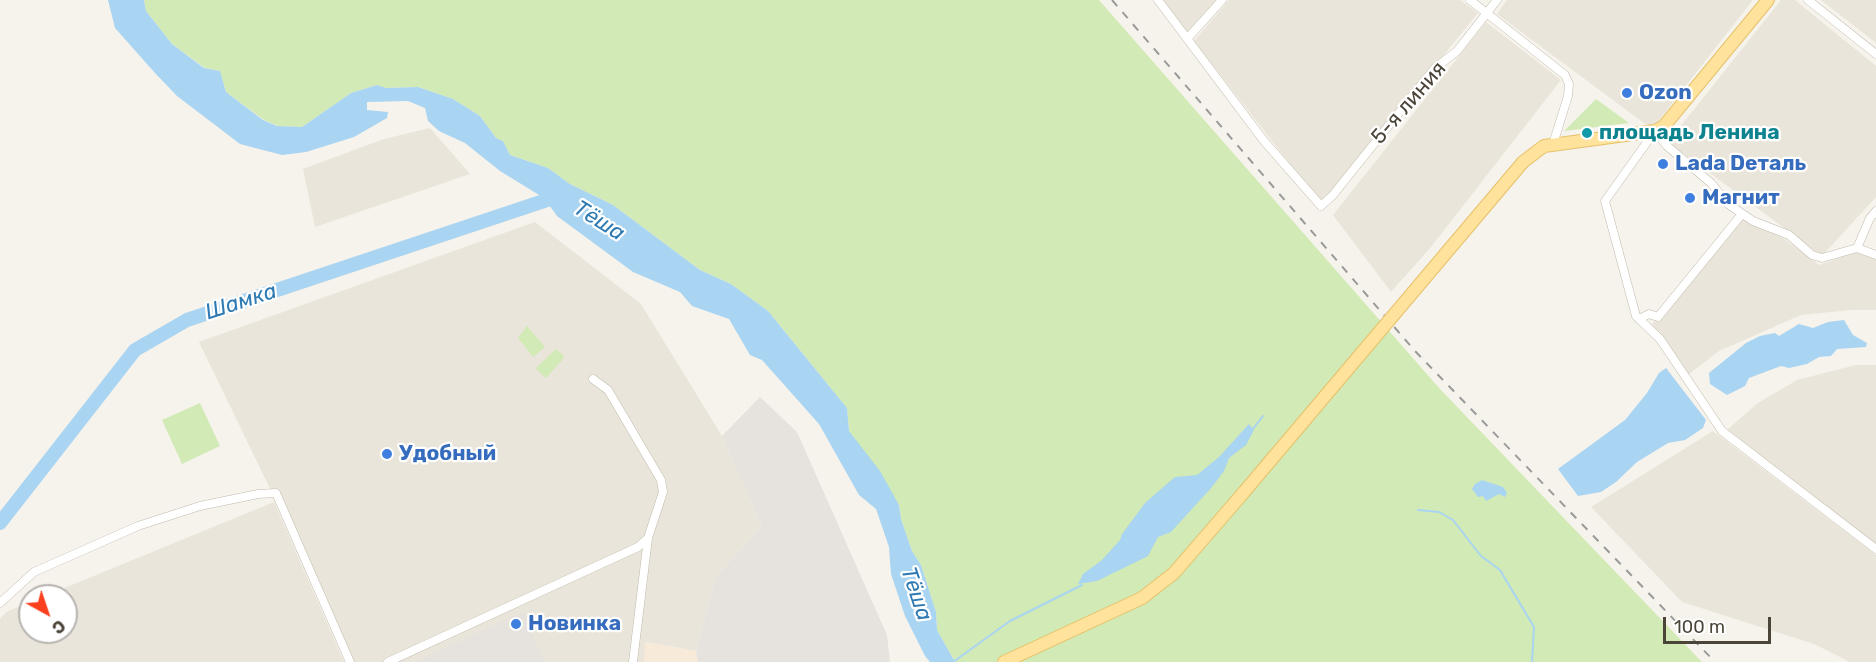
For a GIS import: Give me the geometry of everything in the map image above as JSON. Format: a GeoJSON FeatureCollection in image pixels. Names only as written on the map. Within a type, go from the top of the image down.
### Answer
{"type":"FeatureCollection","features":[{"type":"Feature","properties":{"kind":"main road"},"geometry":{"type":"LineString","coordinates":[[1004,662],[1142,598],[1174,573],[1522,162],[1544,146],[1655,131],[1672,120],[1768,0]]}},
{"type":"Feature","properties":{"kind":"street"},"geometry":{"type":"LineString","coordinates":[[1158,0],[1187,39],[1222,0]]}},
{"type":"Feature","properties":{"kind":"street"},"geometry":{"type":"LineString","coordinates":[[1470,0],[1565,75],[1569,84],[1568,96],[1553,144]]}},
{"type":"Feature","properties":{"kind":"street","name":"5-я линия"},"geometry":{"type":"LineString","coordinates":[[1187,39],[1264,141],[1321,206],[1333,195],[1434,69],[1457,51],[1497,0]]}},
{"type":"Feature","properties":{"kind":"street"},"geometry":{"type":"LineString","coordinates":[[1808,0],[1876,54]]}},
{"type":"Feature","properties":{"kind":"street"},"geometry":{"type":"LineString","coordinates":[[1876,255],[1857,248],[1822,258],[1812,255],[1789,236],[1753,221],[1728,204],[1711,183],[1667,146],[1655,131],[1605,201],[1636,316],[1660,339],[1722,431],[1876,549]]}},
{"type":"Feature","properties":{"kind":"street"},"geometry":{"type":"LineString","coordinates":[[1857,248],[1870,218],[1876,211]]}},
{"type":"Feature","properties":{"kind":"street"},"geometry":{"type":"LineString","coordinates":[[1640,319],[1649,314],[1658,317],[1742,213]]}},
{"type":"Feature","properties":{"kind":"street"},"geometry":{"type":"LineString","coordinates":[[593,378],[608,390],[661,480],[663,492],[648,538],[633,662]]}},
{"type":"Feature","properties":{"kind":"street"},"geometry":{"type":"LineString","coordinates":[[0,603],[34,572],[138,526],[200,506],[258,494],[276,493],[350,662]]}},
{"type":"Feature","properties":{"kind":"street"},"geometry":{"type":"LineString","coordinates":[[388,662],[638,547],[648,538]]}},
{"type":"Feature","properties":{"kind":"shaded area"},"geometry":{"type":"Polygon","coordinates":[[[1163,0],[1216,0],[1186,33],[1163,0]]]}},
{"type":"Feature","properties":{"kind":"shaded area"},"geometry":{"type":"Polygon","coordinates":[[[1229,0],[1460,0],[1478,13],[1322,205],[1194,41],[1229,0]]]}},
{"type":"Feature","properties":{"kind":"shaded area"},"geometry":{"type":"Polygon","coordinates":[[[1507,0],[1753,0],[1652,129],[1497,14],[1507,0]]]}},
{"type":"Feature","properties":{"kind":"shaded area"},"geometry":{"type":"Polygon","coordinates":[[[1781,0],[1795,0],[1876,66],[1876,197],[1822,256],[1668,142],[1781,0]]]}},
{"type":"Feature","properties":{"kind":"shaded area"},"geometry":{"type":"Polygon","coordinates":[[[1821,0],[1876,0],[1876,43],[1821,0]]]}},
{"type":"Feature","properties":{"kind":"shaded area"},"geometry":{"type":"Polygon","coordinates":[[[1486,22],[1561,80],[1431,247],[1391,292],[1333,215],[1486,22]]]}},
{"type":"Feature","properties":{"kind":"shaded area"},"geometry":{"type":"Polygon","coordinates":[[[430,128],[470,174],[315,227],[303,169],[384,139],[430,128]]]}},
{"type":"Feature","properties":{"kind":"shaded area"},"geometry":{"type":"Polygon","coordinates":[[[1743,218],[1783,238],[1819,265],[1856,252],[1876,260],[1876,310],[1801,315],[1719,351],[1688,375],[1649,326],[1659,318],[1743,218]]]}},
{"type":"Feature","properties":{"kind":"shaded area"},"geometry":{"type":"Polygon","coordinates":[[[535,222],[641,304],[722,436],[762,527],[716,576],[696,651],[646,642],[644,662],[354,662],[199,342],[535,222]]]}},
{"type":"Feature","properties":{"kind":"shaded area"},"geometry":{"type":"Polygon","coordinates":[[[1856,365],[1876,365],[1876,545],[1727,430],[1758,403],[1797,380],[1856,365]]]}},
{"type":"Feature","properties":{"kind":"shaded area"},"geometry":{"type":"Polygon","coordinates":[[[760,397],[797,432],[887,635],[890,662],[698,662],[696,651],[716,576],[762,527],[722,436],[760,397]]]}},
{"type":"Feature","properties":{"kind":"shaded area"},"geometry":{"type":"Polygon","coordinates":[[[1713,431],[1876,555],[1876,662],[1850,662],[1814,644],[1682,602],[1591,507],[1713,431]]]}},
{"type":"Feature","properties":{"kind":"shaded area"},"geometry":{"type":"Polygon","coordinates":[[[274,502],[344,662],[0,662],[0,619],[6,612],[18,607],[18,644],[78,644],[78,584],[74,584],[274,502]]]}},
{"type":"Feature","properties":{"kind":"shaded area"},"geometry":{"type":"Polygon","coordinates":[[[524,612],[544,662],[416,662],[512,617],[524,612]]]}},
{"type":"Feature","properties":{"kind":"shaded area"},"geometry":{"type":"Polygon","coordinates":[[[645,642],[696,651],[698,662],[644,662],[645,642]]]}},
{"type":"Feature","properties":{"kind":"green space"},"geometry":{"type":"Polygon","coordinates":[[[144,0],[1099,0],[1440,389],[1702,662],[955,662],[937,630],[936,612],[921,565],[912,551],[901,519],[899,505],[849,431],[847,408],[768,311],[731,284],[700,270],[613,205],[570,184],[548,168],[510,155],[503,141],[496,138],[480,116],[453,99],[418,87],[386,88],[377,85],[351,93],[302,127],[278,126],[264,120],[226,92],[220,71],[205,68],[172,44],[146,11],[144,0]]]}},
{"type":"Feature","properties":{"kind":"green space"},"geometry":{"type":"Polygon","coordinates":[[[1596,99],[1629,123],[1564,131],[1596,99]]]}},
{"type":"Feature","properties":{"kind":"green space"},"geometry":{"type":"Polygon","coordinates":[[[527,326],[545,347],[533,357],[518,338],[527,326]]]}},
{"type":"Feature","properties":{"kind":"green space"},"geometry":{"type":"Polygon","coordinates":[[[556,349],[564,356],[563,359],[547,377],[544,377],[536,368],[556,349]]]}},
{"type":"Feature","properties":{"kind":"green space"},"geometry":{"type":"Polygon","coordinates":[[[200,403],[220,446],[182,464],[162,420],[200,403]]]}},
{"type":"Feature","properties":{"kind":"water"},"geometry":{"type":"Polygon","coordinates":[[[108,0],[144,0],[146,11],[172,44],[204,68],[220,71],[226,92],[263,120],[277,126],[302,127],[351,93],[377,85],[386,88],[418,87],[453,99],[480,116],[496,138],[503,141],[510,155],[548,168],[570,184],[613,205],[700,270],[731,284],[768,311],[847,408],[849,431],[880,471],[899,505],[901,519],[912,551],[921,565],[936,612],[937,630],[955,662],[930,662],[925,656],[905,616],[891,574],[889,547],[876,509],[859,495],[819,424],[762,360],[750,355],[729,319],[692,306],[680,292],[633,272],[557,216],[544,198],[500,171],[465,143],[439,131],[428,121],[425,108],[408,101],[367,102],[367,110],[388,112],[387,118],[354,137],[306,152],[282,155],[240,144],[177,96],[155,73],[115,28],[108,0]]]}},
{"type":"Feature","properties":{"kind":"water"},"geometry":{"type":"Polygon","coordinates":[[[1844,320],[1853,335],[1867,343],[1866,347],[1837,349],[1831,356],[1819,357],[1807,364],[1789,368],[1781,366],[1749,378],[1745,386],[1727,395],[1710,384],[1709,373],[1746,343],[1760,336],[1775,333],[1779,336],[1799,324],[1813,328],[1828,322],[1844,320]]]}},
{"type":"Feature","properties":{"kind":"water"},"geometry":{"type":"Polygon","coordinates":[[[1666,368],[1706,420],[1703,428],[1685,440],[1668,443],[1637,462],[1616,482],[1601,492],[1578,496],[1558,469],[1625,420],[1647,393],[1659,373],[1666,368]]]}},
{"type":"Feature","properties":{"kind":"water"},"geometry":{"type":"Polygon","coordinates":[[[1249,424],[1254,430],[1246,445],[1229,458],[1224,471],[1212,487],[1171,532],[1158,537],[1148,556],[1097,581],[1078,584],[1083,574],[1102,560],[1120,540],[1145,503],[1175,477],[1197,475],[1219,457],[1249,424]]]}},
{"type":"Feature","properties":{"kind":"water"},"geometry":{"type":"Polygon","coordinates":[[[1482,480],[1503,487],[1507,493],[1505,497],[1499,494],[1486,501],[1483,496],[1478,497],[1472,489],[1482,480]]]}},
{"type":"Feature","properties":{"kind":"waterway","name":"Шамка"},"geometry":{"type":"LineString","coordinates":[[0,523],[135,350],[187,320],[559,196]]}},
{"type":"Feature","properties":{"kind":"waterway","name":"Тёша"},"geometry":{"type":"LineString","coordinates":[[1252,430],[1263,416]]}},
{"type":"Feature","properties":{"kind":"waterway"},"geometry":{"type":"LineString","coordinates":[[1418,510],[1439,512],[1453,520],[1481,556],[1500,570],[1534,627],[1532,662]]}},
{"type":"Feature","properties":{"kind":"waterway","name":"Тёша"},"geometry":{"type":"LineString","coordinates":[[953,662],[1010,621],[1082,585]]}},
{"type":"Feature","properties":{"kind":"railway"},"geometry":{"type":"LineString","coordinates":[[1112,0],[1415,351],[1715,662]]}},
{"type":"Feature","properties":{"kind":"place","name":"Ozon"},"geometry":{"type":"Point","coordinates":[1627,93]}},
{"type":"Feature","properties":{"kind":"place","name":"площадь Ленина"},"geometry":{"type":"Point","coordinates":[1587,133]}},
{"type":"Feature","properties":{"kind":"place","name":"Lada Dеталь"},"geometry":{"type":"Point","coordinates":[1663,164]}},
{"type":"Feature","properties":{"kind":"place","name":"Магнит"},"geometry":{"type":"Point","coordinates":[1690,198]}},
{"type":"Feature","properties":{"kind":"place","name":"Удобный"},"geometry":{"type":"Point","coordinates":[387,454]}},
{"type":"Feature","properties":{"kind":"place","name":"Новинка"},"geometry":{"type":"Point","coordinates":[516,624]}}]}
